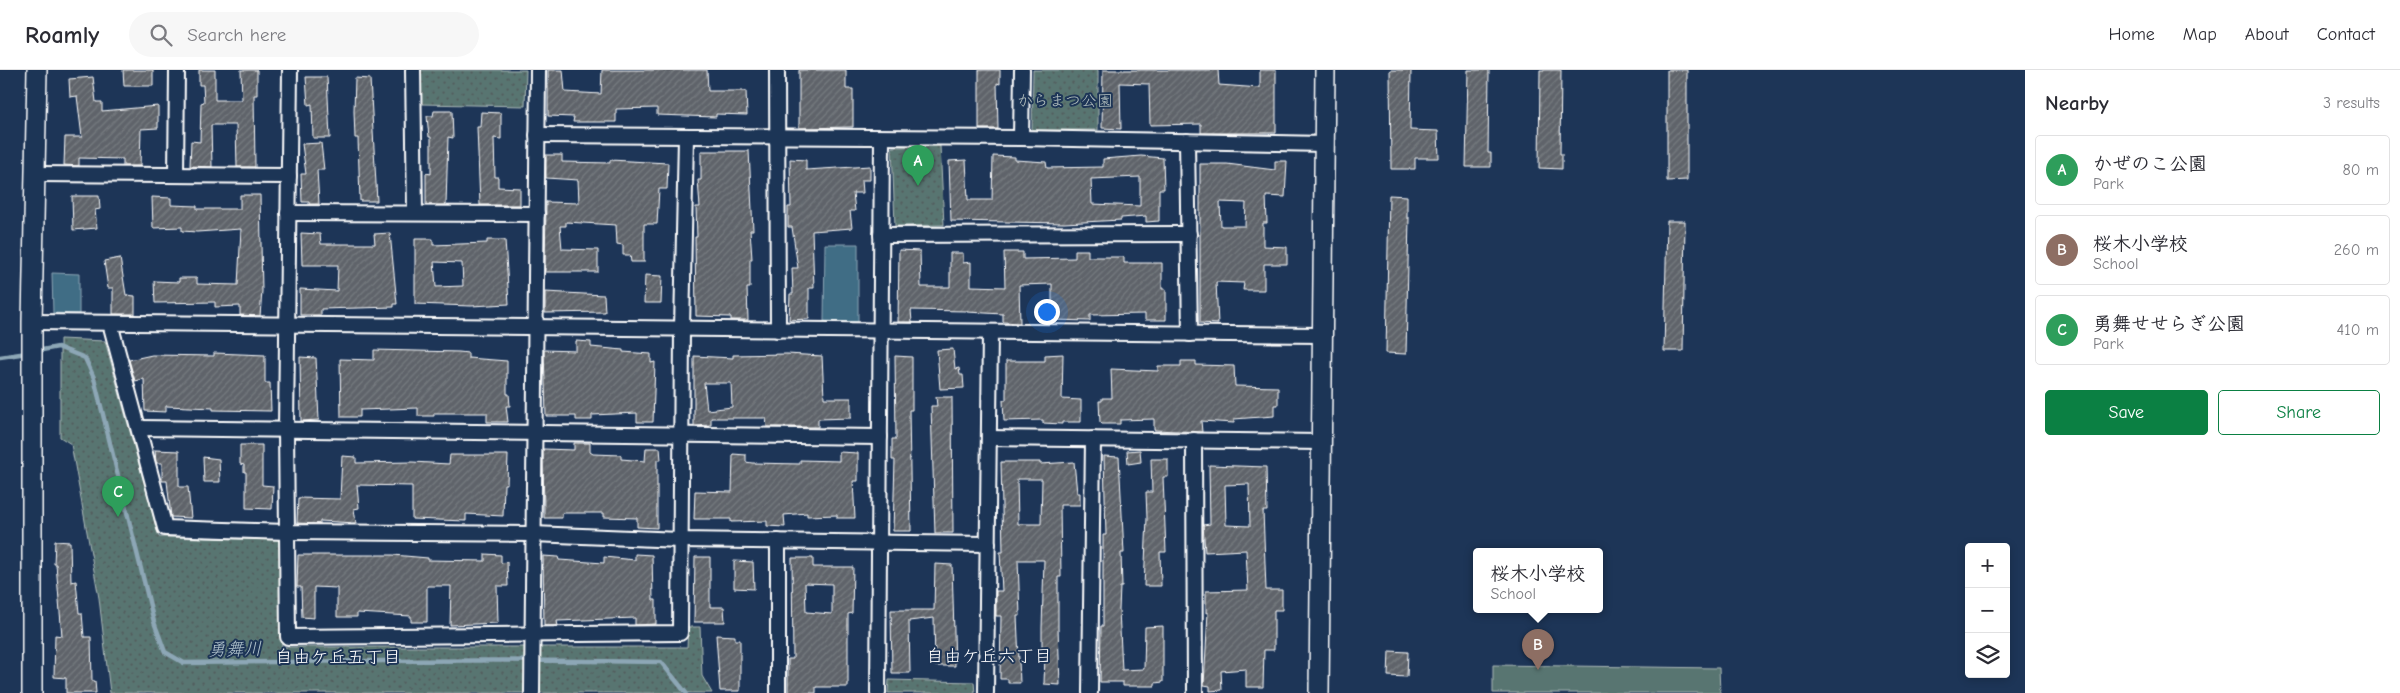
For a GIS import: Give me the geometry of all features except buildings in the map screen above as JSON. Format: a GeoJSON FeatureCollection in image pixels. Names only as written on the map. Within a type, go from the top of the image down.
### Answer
{"type":"FeatureCollection","features":[{"type":"Feature","properties":{"kind":"street"},"geometry":{"type":"LineString","coordinates":[[32,693],[32,328],[37,70]]}},
{"type":"Feature","properties":{"kind":"street"},"geometry":{"type":"LineString","coordinates":[[176,175],[178,70]]}},
{"type":"Feature","properties":{"kind":"street"},"geometry":{"type":"LineString","coordinates":[[290,70],[286,429],[288,638],[531,639],[680,633],[682,329],[686,137]]}},
{"type":"Feature","properties":{"kind":"street"},"geometry":{"type":"LineString","coordinates":[[413,70],[415,213]]}},
{"type":"Feature","properties":{"kind":"street"},"geometry":{"type":"LineString","coordinates":[[532,693],[531,639],[538,70]]}},
{"type":"Feature","properties":{"kind":"street"},"geometry":{"type":"LineString","coordinates":[[777,70],[778,330]]}},
{"type":"Feature","properties":{"kind":"street"},"geometry":{"type":"LineString","coordinates":[[1021,138],[1022,70]]}},
{"type":"Feature","properties":{"kind":"street"},"geometry":{"type":"LineString","coordinates":[[1319,693],[1325,70]]}},
{"type":"Feature","properties":{"kind":"street"},"geometry":{"type":"LineString","coordinates":[[537,135],[777,138],[1021,138],[1324,144]]}},
{"type":"Feature","properties":{"kind":"street"},"geometry":{"type":"LineString","coordinates":[[878,693],[882,138]]}},
{"type":"Feature","properties":{"kind":"street"},"geometry":{"type":"LineString","coordinates":[[1187,141],[1190,334]]}},
{"type":"Feature","properties":{"kind":"street"},"geometry":{"type":"LineString","coordinates":[[36,174],[289,176]]}},
{"type":"Feature","properties":{"kind":"street"},"geometry":{"type":"LineString","coordinates":[[288,213],[537,214]]}},
{"type":"Feature","properties":{"kind":"street"},"geometry":{"type":"LineString","coordinates":[[882,235],[1189,234]]}},
{"type":"Feature","properties":{"kind":"street"},"geometry":{"type":"LineString","coordinates":[[32,328],[110,323],[1323,335]]}},
{"type":"Feature","properties":{"kind":"street"},"geometry":{"type":"LineString","coordinates":[[110,323],[165,528],[287,532],[533,534],[680,540],[988,544]]}},
{"type":"Feature","properties":{"kind":"street"},"geometry":{"type":"LineString","coordinates":[[986,693],[990,332]]}},
{"type":"Feature","properties":{"kind":"street"},"geometry":{"type":"LineString","coordinates":[[139,428],[681,433],[880,437]]}},
{"type":"Feature","properties":{"kind":"street"},"geometry":{"type":"LineString","coordinates":[[989,438],[1321,442]]}},
{"type":"Feature","properties":{"kind":"street"},"geometry":{"type":"LineString","coordinates":[[1090,693],[1092,439]]}},
{"type":"Feature","properties":{"kind":"street"},"geometry":{"type":"LineString","coordinates":[[1194,440],[1195,693]]}},
{"type":"Feature","properties":{"kind":"street"},"geometry":{"type":"LineString","coordinates":[[778,541],[778,693]]}},
{"type":"Feature","properties":{"kind":"green space"},"geometry":{"type":"Polygon","coordinates":[[[420,70],[526,70],[525,106],[420,104],[420,70]]]}},
{"type":"Feature","properties":{"kind":"green space","name":"からまつ公園"},"geometry":{"type":"Polygon","coordinates":[[[1033,70],[1098,70],[1098,130],[1032,130],[1033,70]]]}},
{"type":"Feature","properties":{"kind":"green space"},"geometry":{"type":"Polygon","coordinates":[[[940,146],[944,225],[895,226],[892,147],[940,146]]]}},
{"type":"Feature","properties":{"kind":"green space"},"geometry":{"type":"Polygon","coordinates":[[[60,339],[105,341],[159,537],[279,540],[282,647],[687,647],[688,627],[700,627],[702,676],[712,693],[110,693],[99,598],[71,444],[60,437],[60,339]]]}},
{"type":"Feature","properties":{"kind":"green space"},"geometry":{"type":"Polygon","coordinates":[[[1493,665],[1719,668],[1720,693],[1493,693],[1493,665]]]}},
{"type":"Feature","properties":{"kind":"green space"},"geometry":{"type":"Polygon","coordinates":[[[889,680],[974,682],[975,693],[888,693],[889,680]]]}},
{"type":"Feature","properties":{"kind":"water"},"geometry":{"type":"Polygon","coordinates":[[[825,244],[858,244],[858,322],[824,321],[825,244]]]}},
{"type":"Feature","properties":{"kind":"water"},"geometry":{"type":"Polygon","coordinates":[[[52,273],[79,274],[79,314],[53,313],[52,273]]]}},
{"type":"Feature","properties":{"kind":"waterway","name":"勇舞川"},"geometry":{"type":"LineString","coordinates":[[37,351],[58,347],[85,358],[94,378],[154,622],[165,652],[184,663],[482,660],[661,662],[686,693]]}},
{"type":"Feature","properties":{"kind":"waterway","name":"勇舞川"},"geometry":{"type":"LineString","coordinates":[[0,357],[27,353]]}},
{"type":"Feature","properties":{"kind":"place","name":"かぜのこ公園"},"geometry":{"type":"Point","coordinates":[918,186]}},
{"type":"Feature","properties":{"kind":"place","name":"勇舞せせらぎ公園"},"geometry":{"type":"Point","coordinates":[118,517]}},
{"type":"Feature","properties":{"kind":"place","name":"桜木小学校"},"geometry":{"type":"Point","coordinates":[1538,670]}},
{"type":"Feature","properties":{"kind":"district","name":"自由ケ丘六丁目"},"geometry":{"type":"Point","coordinates":[989,656]}},
{"type":"Feature","properties":{"kind":"district","name":"自由ケ丘五丁目"},"geometry":{"type":"Point","coordinates":[338,657]}}]}
